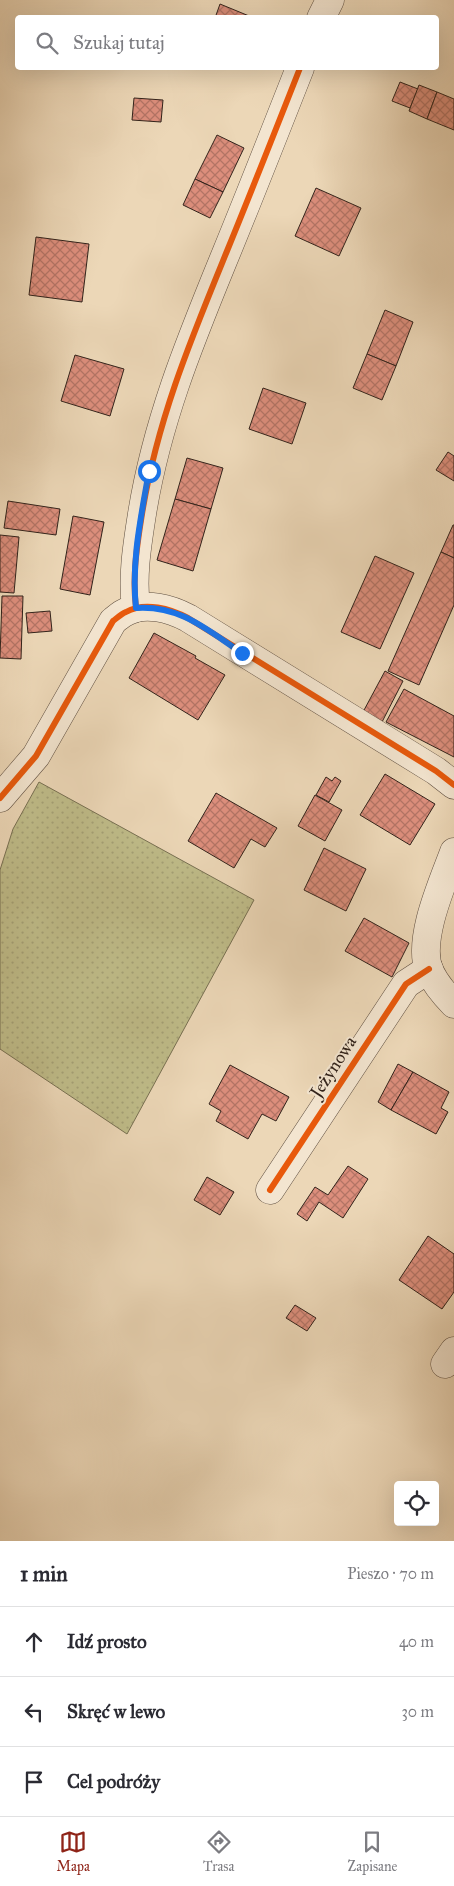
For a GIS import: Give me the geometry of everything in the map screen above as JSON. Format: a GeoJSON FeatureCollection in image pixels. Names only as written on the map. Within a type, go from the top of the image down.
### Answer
{"type":"FeatureCollection","features":[{"type":"Feature","properties":{"kind":"street"},"geometry":{"type":"LineString","coordinates":[[322,15],[330,0]]}},
{"type":"Feature","properties":{"kind":"street"},"geometry":{"type":"LineString","coordinates":[[136,608],[133,585],[134,560],[149,471],[170,396],[197,323],[299,70]]}},
{"type":"Feature","properties":{"kind":"street"},"geometry":{"type":"LineString","coordinates":[[0,798],[36,756],[113,622],[125,612],[136,608],[151,607],[178,613],[188,618],[436,771],[454,785]]}},
{"type":"Feature","properties":{"kind":"street"},"geometry":{"type":"LineString","coordinates":[[454,852],[436,902],[426,939],[429,969],[442,992],[454,1004]]}},
{"type":"Feature","properties":{"kind":"street","name":"Jeżynowa"},"geometry":{"type":"LineString","coordinates":[[270,1190],[406,984],[429,969]]}},
{"type":"Feature","properties":{"kind":"shaded area"},"geometry":{"type":"Polygon","coordinates":[[[39,782],[254,900],[127,1134],[0,1049],[0,870],[13,829],[39,782]]]}},
{"type":"Feature","properties":{"kind":"building"},"geometry":{"type":"Polygon","coordinates":[[[220,4],[247,15],[216,15],[220,4]]]}},
{"type":"Feature","properties":{"kind":"building"},"geometry":{"type":"Polygon","coordinates":[[[400,82],[418,89],[410,108],[392,101],[400,82]]]}},
{"type":"Feature","properties":{"kind":"building"},"geometry":{"type":"Polygon","coordinates":[[[419,85],[437,92],[427,119],[409,111],[419,85]]]}},
{"type":"Feature","properties":{"kind":"building"},"geometry":{"type":"Polygon","coordinates":[[[437,92],[454,99],[454,130],[427,119],[437,92]]]}},
{"type":"Feature","properties":{"kind":"building"},"geometry":{"type":"Polygon","coordinates":[[[134,98],[163,100],[161,122],[132,120],[134,98]]]}},
{"type":"Feature","properties":{"kind":"building"},"geometry":{"type":"Polygon","coordinates":[[[217,135],[244,148],[223,192],[195,179],[217,135]]]}},
{"type":"Feature","properties":{"kind":"building"},"geometry":{"type":"Polygon","coordinates":[[[195,179],[223,192],[210,218],[183,205],[195,179]]]}},
{"type":"Feature","properties":{"kind":"building"},"geometry":{"type":"Polygon","coordinates":[[[316,188],[361,208],[339,256],[295,236],[316,188]]]}},
{"type":"Feature","properties":{"kind":"building"},"geometry":{"type":"Polygon","coordinates":[[[36,237],[89,244],[82,302],[29,295],[36,237]]]}},
{"type":"Feature","properties":{"kind":"building"},"geometry":{"type":"Polygon","coordinates":[[[385,310],[413,322],[396,366],[367,354],[385,310]]]}},
{"type":"Feature","properties":{"kind":"building"},"geometry":{"type":"Polygon","coordinates":[[[367,354],[396,366],[382,400],[353,388],[367,354]]]}},
{"type":"Feature","properties":{"kind":"building"},"geometry":{"type":"Polygon","coordinates":[[[75,355],[124,369],[110,416],[61,401],[75,355]]]}},
{"type":"Feature","properties":{"kind":"building"},"geometry":{"type":"Polygon","coordinates":[[[263,388],[306,403],[292,444],[249,429],[263,388]]]}},
{"type":"Feature","properties":{"kind":"building"},"geometry":{"type":"Polygon","coordinates":[[[448,452],[454,456],[454,481],[436,470],[448,452]]]}},
{"type":"Feature","properties":{"kind":"building"},"geometry":{"type":"Polygon","coordinates":[[[187,458],[223,468],[211,509],[175,499],[187,458]]]}},
{"type":"Feature","properties":{"kind":"building"},"geometry":{"type":"Polygon","coordinates":[[[175,499],[211,509],[193,571],[157,560],[175,499]]]}},
{"type":"Feature","properties":{"kind":"building"},"geometry":{"type":"Polygon","coordinates":[[[8,501],[60,509],[56,535],[4,528],[8,501]]]}},
{"type":"Feature","properties":{"kind":"building"},"geometry":{"type":"Polygon","coordinates":[[[73,516],[104,522],[90,595],[60,589],[73,516]]]}},
{"type":"Feature","properties":{"kind":"building"},"geometry":{"type":"Polygon","coordinates":[[[454,525],[454,558],[441,552],[454,525]]]}},
{"type":"Feature","properties":{"kind":"building"},"geometry":{"type":"Polygon","coordinates":[[[0,535],[19,537],[14,593],[0,592],[0,535]]]}},
{"type":"Feature","properties":{"kind":"building"},"geometry":{"type":"Polygon","coordinates":[[[441,552],[454,558],[454,605],[419,685],[388,671],[441,552]]]}},
{"type":"Feature","properties":{"kind":"building"},"geometry":{"type":"Polygon","coordinates":[[[375,556],[414,573],[380,649],[341,632],[375,556]]]}},
{"type":"Feature","properties":{"kind":"building"},"geometry":{"type":"Polygon","coordinates":[[[2,596],[23,596],[21,659],[0,658],[2,596]]]}},
{"type":"Feature","properties":{"kind":"building"},"geometry":{"type":"Polygon","coordinates":[[[50,611],[52,631],[28,633],[26,613],[50,611]]]}},
{"type":"Feature","properties":{"kind":"building"},"geometry":{"type":"Polygon","coordinates":[[[154,633],[196,656],[195,658],[225,675],[198,720],[129,678],[154,633]]]}},
{"type":"Feature","properties":{"kind":"building"},"geometry":{"type":"Polygon","coordinates":[[[385,671],[403,681],[382,722],[363,712],[385,671]]]}},
{"type":"Feature","properties":{"kind":"building"},"geometry":{"type":"Polygon","coordinates":[[[404,689],[454,716],[454,757],[386,722],[404,689]]]}},
{"type":"Feature","properties":{"kind":"building"},"geometry":{"type":"Polygon","coordinates":[[[385,774],[435,804],[410,845],[360,815],[385,774]]]}},
{"type":"Feature","properties":{"kind":"building"},"geometry":{"type":"Polygon","coordinates":[[[326,777],[332,781],[335,777],[341,781],[329,802],[316,795],[326,777]]]}},
{"type":"Feature","properties":{"kind":"building"},"geometry":{"type":"Polygon","coordinates":[[[216,793],[277,828],[265,847],[251,839],[234,868],[188,841],[216,793]]]}},
{"type":"Feature","properties":{"kind":"building"},"geometry":{"type":"Polygon","coordinates":[[[315,795],[342,810],[325,841],[298,826],[315,795]]]}},
{"type":"Feature","properties":{"kind":"building"},"geometry":{"type":"Polygon","coordinates":[[[324,848],[366,869],[346,911],[304,890],[324,848]]]}},
{"type":"Feature","properties":{"kind":"building"},"geometry":{"type":"Polygon","coordinates":[[[364,918],[409,943],[392,977],[345,951],[364,918]]]}},
{"type":"Feature","properties":{"kind":"building"},"geometry":{"type":"Polygon","coordinates":[[[398,1064],[413,1072],[391,1110],[378,1102],[398,1064]]]}},
{"type":"Feature","properties":{"kind":"building"},"geometry":{"type":"Polygon","coordinates":[[[230,1065],[289,1097],[276,1121],[262,1114],[248,1139],[216,1121],[221,1111],[209,1104],[230,1065]]]}},
{"type":"Feature","properties":{"kind":"building"},"geometry":{"type":"Polygon","coordinates":[[[413,1072],[449,1092],[441,1108],[448,1112],[436,1134],[391,1110],[413,1072]]]}},
{"type":"Feature","properties":{"kind":"building"},"geometry":{"type":"Polygon","coordinates":[[[348,1166],[368,1179],[343,1218],[319,1202],[307,1221],[297,1214],[315,1187],[328,1195],[348,1166]]]}},
{"type":"Feature","properties":{"kind":"building"},"geometry":{"type":"Polygon","coordinates":[[[207,1177],[234,1192],[220,1215],[194,1200],[207,1177]]]}},
{"type":"Feature","properties":{"kind":"building"},"geometry":{"type":"Polygon","coordinates":[[[428,1236],[454,1254],[454,1292],[442,1309],[399,1280],[428,1236]]]}},
{"type":"Feature","properties":{"kind":"building"},"geometry":{"type":"Polygon","coordinates":[[[295,1305],[316,1318],[307,1331],[286,1318],[295,1305]]]}},
{"type":"Feature","properties":{"kind":"cycle path"},"geometry":{"type":"LineString","coordinates":[[136,608],[135,573],[140,526],[148,479],[166,413],[188,348],[299,70]]}},
{"type":"Feature","properties":{"kind":"cycle path"},"geometry":{"type":"LineString","coordinates":[[0,798],[36,756],[113,621],[122,614],[141,607],[166,609],[188,618],[436,771],[454,785]]}},
{"type":"Feature","properties":{"kind":"cycle path"},"geometry":{"type":"LineString","coordinates":[[270,1190],[406,984],[429,969]]}},
{"type":"Feature","properties":{"kind":"route"},"geometry":{"type":"LineString","coordinates":[[149,471],[134,560],[133,585],[136,608],[151,607],[178,613],[242,653]]}}]}
